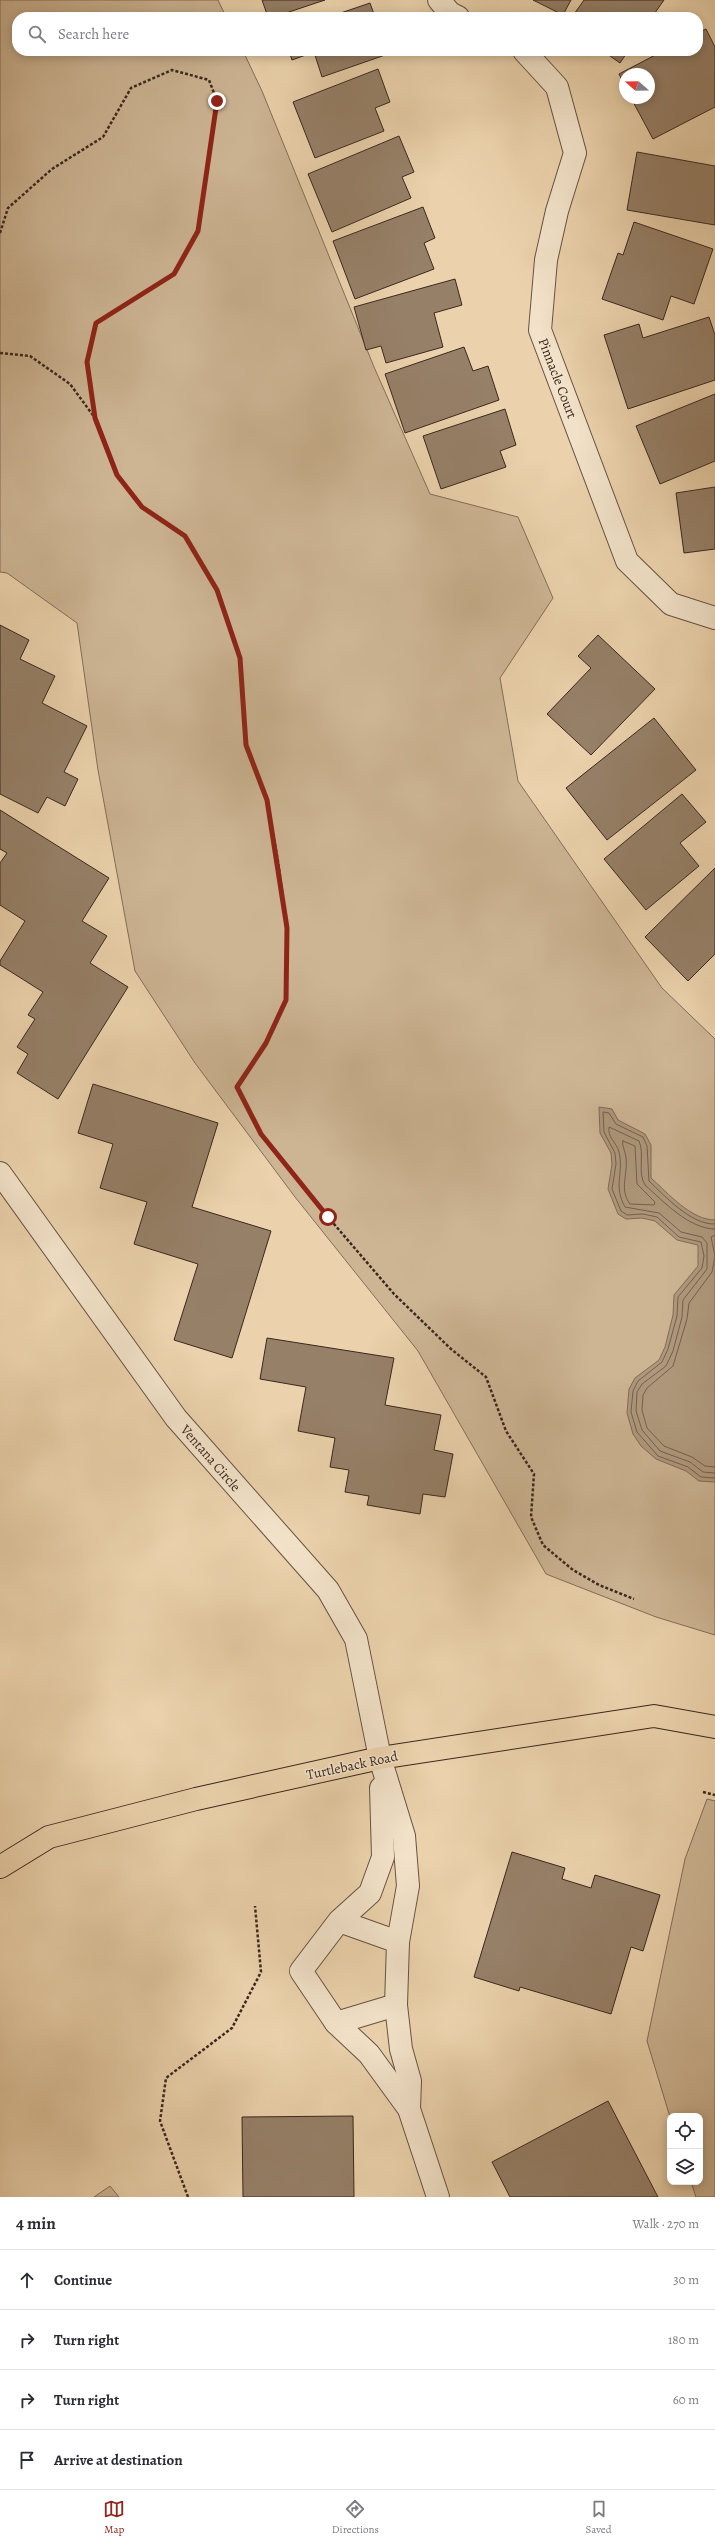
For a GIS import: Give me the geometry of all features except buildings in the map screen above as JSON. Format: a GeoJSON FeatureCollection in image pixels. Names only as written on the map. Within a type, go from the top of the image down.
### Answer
{"type":"FeatureCollection","features":[{"type":"Feature","properties":{"kind":"main road","name":"Turtleback Road"},"geometry":{"type":"LineString","coordinates":[[0,1867],[49,1837],[196,1799],[380,1758],[654,1716],[715,1727]]}},
{"type":"Feature","properties":{"kind":"street"},"geometry":{"type":"LineString","coordinates":[[439,0],[449,12]]}},
{"type":"Feature","properties":{"kind":"street","name":"Pinnacle Court"},"geometry":{"type":"LineString","coordinates":[[529,56],[557,87],[575,153],[557,211],[546,260],[540,330],[627,561],[671,604],[715,620]]}},
{"type":"Feature","properties":{"kind":"street","name":"Ventana Circle"},"geometry":{"type":"LineString","coordinates":[[0,1173],[176,1418],[328,1590],[356,1640],[380,1758]]}},
{"type":"Feature","properties":{"kind":"street"},"geometry":{"type":"LineString","coordinates":[[380,1758],[383,1857],[370,1893],[340,1921],[301,1970],[336,2023],[369,2054],[409,2109],[438,2197]]}},
{"type":"Feature","properties":{"kind":"street"},"geometry":{"type":"LineString","coordinates":[[380,1758],[404,1836],[408,1886],[398,1942],[396,2005],[401,2049],[410,2081],[409,2109]]}},
{"type":"Feature","properties":{"kind":"street"},"geometry":{"type":"LineString","coordinates":[[340,1921],[398,1942]]}},
{"type":"Feature","properties":{"kind":"street"},"geometry":{"type":"LineString","coordinates":[[336,2023],[396,2005]]}},
{"type":"Feature","properties":{"kind":"path"},"geometry":{"type":"LineString","coordinates":[[0,233],[8,208],[52,169],[103,137],[131,88],[172,70],[209,80],[217,101],[198,231],[174,274],[96,323],[87,362],[95,418],[117,475],[142,507],[185,536],[217,590],[240,658],[246,745],[267,800],[278,861],[287,928],[286,1000],[266,1043],[237,1087],[261,1134],[328,1217],[394,1294],[451,1349],[486,1377],[506,1431],[534,1474],[531,1517],[543,1545],[573,1570],[599,1585],[634,1599]]}},
{"type":"Feature","properties":{"kind":"path"},"geometry":{"type":"LineString","coordinates":[[0,353],[30,356],[70,384],[95,418]]}},
{"type":"Feature","properties":{"kind":"path"},"geometry":{"type":"LineString","coordinates":[[703,1792],[715,1795]]}},
{"type":"Feature","properties":{"kind":"path"},"geometry":{"type":"LineString","coordinates":[[188,2197],[160,2122],[166,2078],[232,2028],[261,1972],[255,1906]]}},
{"type":"Feature","properties":{"kind":"shaded area"},"geometry":{"type":"Polygon","coordinates":[[[0,0],[218,0],[224,12],[12,12],[12,56],[245,56],[262,91],[374,367],[430,494],[518,517],[553,598],[500,678],[518,781],[662,988],[715,1039],[715,1635],[656,1617],[546,1574],[418,1351],[295,1197],[195,1063],[135,971],[98,770],[77,623],[7,573],[0,572],[0,0]]]}},
{"type":"Feature","properties":{"kind":"shaded area"},"geometry":{"type":"Polygon","coordinates":[[[707,1799],[715,1801],[715,2197],[696,2197],[692,2185],[703,2185],[703,2113],[669,2113],[647,2041],[685,1859],[707,1799]]]}},
{"type":"Feature","properties":{"kind":"shaded area"},"geometry":{"type":"Polygon","coordinates":[[[110,2186],[119,2197],[94,2197],[110,2186]]]}},
{"type":"Feature","properties":{"kind":"water"},"geometry":{"type":"Polygon","coordinates":[[[599,1107],[612,1109],[618,1120],[645,1134],[651,1145],[651,1178],[680,1205],[689,1211],[697,1216],[715,1220],[715,1482],[699,1481],[686,1471],[656,1459],[641,1446],[633,1434],[627,1413],[629,1389],[635,1378],[659,1360],[665,1347],[673,1315],[674,1295],[698,1266],[698,1245],[677,1240],[655,1221],[642,1218],[626,1219],[618,1214],[608,1189],[612,1164],[611,1153],[600,1133],[599,1107]]]}},
{"type":"Feature","properties":{"kind":"route"},"geometry":{"type":"LineString","coordinates":[[217,101],[198,231],[174,274],[96,323],[87,362],[95,418],[117,475],[142,507],[185,536],[217,590],[240,658],[246,745],[267,800],[278,861],[287,928],[286,1000],[266,1043],[237,1087],[261,1134],[328,1217]]}}]}
